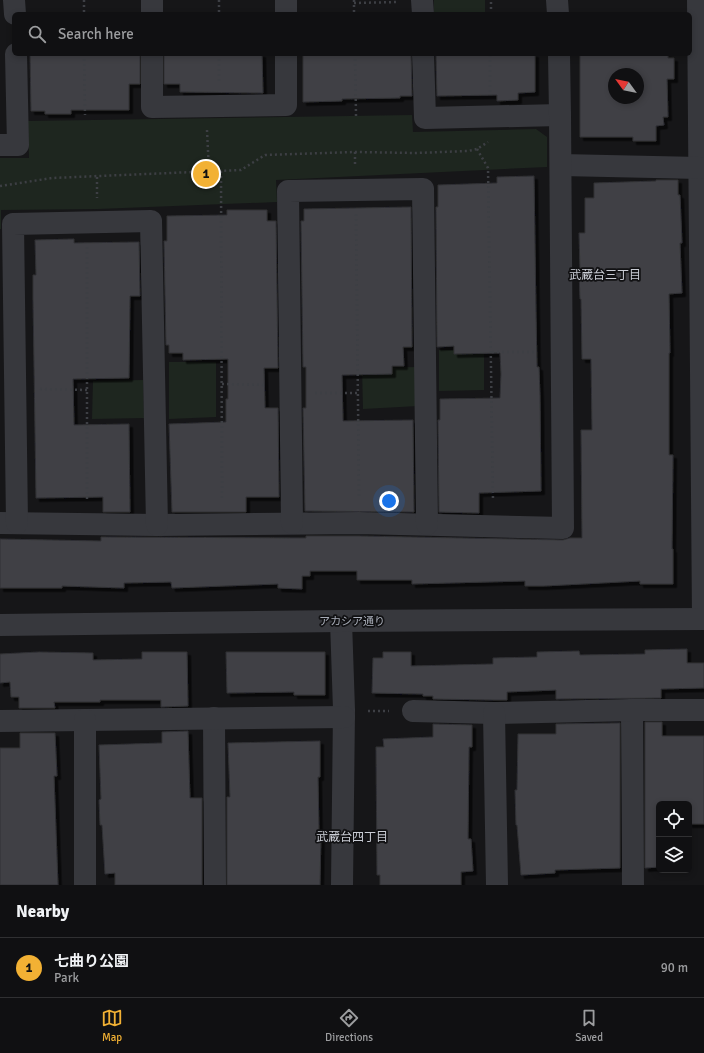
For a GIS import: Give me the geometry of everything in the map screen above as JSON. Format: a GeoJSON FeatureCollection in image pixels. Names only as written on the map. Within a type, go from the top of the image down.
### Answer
{"type":"FeatureCollection","features":[{"type":"Feature","properties":{"kind":"street"},"geometry":{"type":"LineString","coordinates":[[14,0],[15,12]]}},
{"type":"Feature","properties":{"kind":"street"},"geometry":{"type":"LineString","coordinates":[[152,0],[152,12]]}},
{"type":"Feature","properties":{"kind":"street"},"geometry":{"type":"LineString","coordinates":[[286,0],[286,12]]}},
{"type":"Feature","properties":{"kind":"street"},"geometry":{"type":"LineString","coordinates":[[557,0],[558,12]]}},
{"type":"Feature","properties":{"kind":"street"},"geometry":{"type":"LineString","coordinates":[[698,0],[703,619]]}},
{"type":"Feature","properties":{"kind":"street"},"geometry":{"type":"LineString","coordinates":[[0,145],[18,145],[16,56]]}},
{"type":"Feature","properties":{"kind":"street"},"geometry":{"type":"LineString","coordinates":[[152,56],[152,107],[286,105],[286,56]]}},
{"type":"Feature","properties":{"kind":"street"},"geometry":{"type":"LineString","coordinates":[[424,56],[425,118],[560,115]]}},
{"type":"Feature","properties":{"kind":"street"},"geometry":{"type":"LineString","coordinates":[[157,525],[151,221],[13,224],[15,388],[9,523],[157,525],[359,523],[563,528],[559,56]]}},
{"type":"Feature","properties":{"kind":"street"},"geometry":{"type":"LineString","coordinates":[[560,165],[700,168]]}},
{"type":"Feature","properties":{"kind":"street"},"geometry":{"type":"LineString","coordinates":[[292,523],[288,191],[423,189],[427,524]]}},
{"type":"Feature","properties":{"kind":"street","name":"アカシア通り"},"geometry":{"type":"LineString","coordinates":[[0,625],[703,619]]}},
{"type":"Feature","properties":{"kind":"street"},"geometry":{"type":"LineString","coordinates":[[341,621],[344,713],[342,885]]}},
{"type":"Feature","properties":{"kind":"street"},"geometry":{"type":"LineString","coordinates":[[632,710],[633,885]]}},
{"type":"Feature","properties":{"kind":"street"},"geometry":{"type":"LineString","coordinates":[[413,712],[494,713],[704,710]]}},
{"type":"Feature","properties":{"kind":"street"},"geometry":{"type":"LineString","coordinates":[[0,721],[214,718],[344,713]]}},
{"type":"Feature","properties":{"kind":"street"},"geometry":{"type":"LineString","coordinates":[[494,713],[497,885]]}},
{"type":"Feature","properties":{"kind":"street"},"geometry":{"type":"LineString","coordinates":[[214,718],[215,885]]}},
{"type":"Feature","properties":{"kind":"street"},"geometry":{"type":"LineString","coordinates":[[85,720],[85,885]]}},
{"type":"Feature","properties":{"kind":"path"},"geometry":{"type":"LineString","coordinates":[[84,0],[84,12]]}},
{"type":"Feature","properties":{"kind":"path"},"geometry":{"type":"LineString","coordinates":[[219,0],[219,12]]}},
{"type":"Feature","properties":{"kind":"path"},"geometry":{"type":"LineString","coordinates":[[491,0],[491,12]]}},
{"type":"Feature","properties":{"kind":"path"},"geometry":{"type":"LineString","coordinates":[[354,12],[354,1],[423,5]]}},
{"type":"Feature","properties":{"kind":"path"},"geometry":{"type":"LineString","coordinates":[[84,56],[85,115]]}},
{"type":"Feature","properties":{"kind":"path"},"geometry":{"type":"LineString","coordinates":[[355,56],[356,116]]}},
{"type":"Feature","properties":{"kind":"path"},"geometry":{"type":"LineString","coordinates":[[490,56],[490,117]]}},
{"type":"Feature","properties":{"kind":"path"},"geometry":{"type":"LineString","coordinates":[[206,106],[209,172]]}},
{"type":"Feature","properties":{"kind":"path"},"geometry":{"type":"LineString","coordinates":[[0,186],[52,178],[241,170],[265,155],[355,152],[416,153],[477,149],[502,133],[514,116]]}},
{"type":"Feature","properties":{"kind":"path"},"geometry":{"type":"LineString","coordinates":[[477,149],[488,168],[494,526]]}},
{"type":"Feature","properties":{"kind":"path"},"geometry":{"type":"LineString","coordinates":[[221,171],[222,524]]}},
{"type":"Feature","properties":{"kind":"path"},"geometry":{"type":"LineString","coordinates":[[356,190],[359,523]]}},
{"type":"Feature","properties":{"kind":"path"},"geometry":{"type":"LineString","coordinates":[[87,223],[87,524]]}},
{"type":"Feature","properties":{"kind":"path"},"geometry":{"type":"LineString","coordinates":[[492,352],[562,352]]}},
{"type":"Feature","properties":{"kind":"path"},"geometry":{"type":"LineString","coordinates":[[222,384],[358,393]]}},
{"type":"Feature","properties":{"kind":"path"},"geometry":{"type":"LineString","coordinates":[[15,388],[87,390]]}},
{"type":"Feature","properties":{"kind":"path"},"geometry":{"type":"LineString","coordinates":[[344,713],[413,712]]}},
{"type":"Feature","properties":{"kind":"shaded area"},"geometry":{"type":"Polygon","coordinates":[[[434,0],[485,0],[485,12],[434,12],[434,0]]]}},
{"type":"Feature","properties":{"kind":"shaded area"},"geometry":{"type":"Polygon","coordinates":[[[412,115],[413,132],[536,129],[547,137],[547,167],[276,180],[277,202],[98,209],[1,210],[0,229],[0,158],[29,158],[28,121],[412,115]]]}},
{"type":"Feature","properties":{"kind":"shaded area"},"geometry":{"type":"Polygon","coordinates":[[[439,350],[484,350],[484,390],[439,391],[439,350]]]}},
{"type":"Feature","properties":{"kind":"shaded area"},"geometry":{"type":"Polygon","coordinates":[[[169,362],[216,362],[216,417],[169,419],[169,362]]]}},
{"type":"Feature","properties":{"kind":"shaded area"},"geometry":{"type":"Polygon","coordinates":[[[419,367],[418,406],[363,409],[362,368],[419,367]]]}},
{"type":"Feature","properties":{"kind":"shaded area"},"geometry":{"type":"Polygon","coordinates":[[[143,380],[144,418],[92,419],[93,381],[143,380]]]}},
{"type":"Feature","properties":{"kind":"building"},"geometry":{"type":"Polygon","coordinates":[[[30,56],[140,56],[140,84],[129,84],[129,110],[71,110],[71,114],[45,114],[45,111],[31,111],[30,56]]]}},
{"type":"Feature","properties":{"kind":"building"},"geometry":{"type":"Polygon","coordinates":[[[164,56],[262,56],[263,93],[180,92],[180,84],[164,84],[164,56]]]}},
{"type":"Feature","properties":{"kind":"building"},"geometry":{"type":"Polygon","coordinates":[[[303,56],[411,56],[412,96],[400,96],[400,98],[342,99],[342,101],[303,102],[303,56]]]}},
{"type":"Feature","properties":{"kind":"building"},"geometry":{"type":"Polygon","coordinates":[[[436,56],[535,56],[535,92],[518,93],[518,100],[497,101],[497,95],[437,96],[436,56]]]}},
{"type":"Feature","properties":{"kind":"building"},"geometry":{"type":"Polygon","coordinates":[[[580,56],[668,56],[668,58],[674,58],[674,79],[667,79],[668,117],[663,117],[664,125],[656,126],[656,141],[633,141],[633,137],[580,137],[580,56]]]}},
{"type":"Feature","properties":{"kind":"building"},"geometry":{"type":"Polygon","coordinates":[[[534,176],[537,367],[539,367],[540,396],[541,491],[479,493],[479,513],[439,512],[438,420],[440,420],[440,399],[500,398],[501,374],[500,353],[454,354],[454,346],[437,347],[436,207],[438,207],[438,185],[497,183],[497,177],[534,176]]]}},
{"type":"Feature","properties":{"kind":"building"},"geometry":{"type":"Polygon","coordinates":[[[678,180],[678,195],[680,195],[682,293],[669,294],[669,455],[673,455],[673,584],[640,584],[640,581],[525,586],[525,581],[412,584],[412,580],[357,580],[357,571],[310,571],[310,576],[302,576],[302,589],[278,588],[278,584],[172,588],[171,582],[124,583],[124,588],[62,586],[62,588],[0,588],[0,539],[101,541],[101,537],[306,538],[306,536],[563,540],[570,538],[582,538],[581,430],[592,430],[591,359],[582,359],[579,271],[579,233],[585,233],[585,198],[594,198],[594,183],[678,180]]]}},
{"type":"Feature","properties":{"kind":"building"},"geometry":{"type":"Polygon","coordinates":[[[411,207],[412,347],[403,347],[404,366],[392,366],[392,374],[342,375],[343,421],[413,420],[414,512],[305,511],[303,408],[306,408],[306,367],[303,367],[301,221],[304,221],[304,209],[411,207]]]}},
{"type":"Feature","properties":{"kind":"building"},"geometry":{"type":"Polygon","coordinates":[[[227,210],[267,210],[267,221],[276,221],[278,368],[264,368],[265,408],[278,408],[279,497],[246,497],[246,512],[172,512],[169,424],[226,422],[226,399],[228,399],[228,359],[183,360],[183,353],[169,353],[169,345],[166,345],[164,241],[167,241],[167,216],[227,215],[227,210]]]}},
{"type":"Feature","properties":{"kind":"building"},"geometry":{"type":"Polygon","coordinates":[[[74,239],[74,243],[139,242],[140,296],[130,296],[129,378],[73,379],[74,425],[129,424],[130,512],[103,512],[103,497],[36,498],[33,299],[33,275],[36,275],[35,240],[74,239]]]}},
{"type":"Feature","properties":{"kind":"building"},"geometry":{"type":"Polygon","coordinates":[[[687,649],[687,663],[704,663],[704,688],[661,689],[661,698],[556,699],[556,690],[507,692],[507,700],[433,699],[433,696],[423,696],[423,694],[372,693],[373,658],[383,658],[383,652],[411,652],[411,666],[493,664],[493,658],[537,657],[537,652],[579,651],[580,655],[645,654],[645,650],[687,649]]]}},
{"type":"Feature","properties":{"kind":"building"},"geometry":{"type":"Polygon","coordinates":[[[39,652],[93,653],[93,660],[142,659],[142,652],[187,652],[188,706],[161,707],[161,700],[100,700],[100,702],[54,702],[55,708],[19,708],[19,697],[11,697],[10,682],[0,683],[0,654],[39,652]]]}},
{"type":"Feature","properties":{"kind":"building"},"geometry":{"type":"Polygon","coordinates":[[[226,652],[325,652],[325,695],[294,695],[294,692],[227,693],[226,652]]]}},
{"type":"Feature","properties":{"kind":"building"},"geometry":{"type":"Polygon","coordinates":[[[645,722],[662,722],[662,736],[704,736],[704,824],[692,824],[692,801],[656,801],[656,867],[645,868],[645,722]]]}},
{"type":"Feature","properties":{"kind":"building"},"geometry":{"type":"Polygon","coordinates":[[[620,723],[620,868],[555,870],[555,873],[521,875],[516,825],[515,790],[517,790],[518,734],[556,734],[556,724],[620,723]]]}},
{"type":"Feature","properties":{"kind":"building"},"geometry":{"type":"Polygon","coordinates":[[[433,724],[472,725],[472,747],[469,747],[468,839],[471,839],[473,871],[461,872],[461,885],[380,885],[380,875],[377,875],[376,747],[384,747],[383,739],[433,737],[433,724]]]}},
{"type":"Feature","properties":{"kind":"building"},"geometry":{"type":"Polygon","coordinates":[[[188,731],[190,798],[202,798],[202,885],[115,885],[115,873],[105,874],[102,825],[100,825],[99,800],[101,799],[99,745],[162,743],[162,732],[188,731]]]}},
{"type":"Feature","properties":{"kind":"building"},"geometry":{"type":"Polygon","coordinates":[[[20,733],[55,733],[57,776],[54,776],[58,885],[0,885],[0,748],[20,748],[20,733]]]}},
{"type":"Feature","properties":{"kind":"building"},"geometry":{"type":"Polygon","coordinates":[[[320,741],[320,777],[318,777],[319,833],[321,833],[320,885],[227,885],[227,797],[230,797],[228,743],[320,741]]]}},
{"type":"Feature","properties":{"kind":"place","name":"七曲り公園"},"geometry":{"type":"Point","coordinates":[206,174]}},
{"type":"Feature","properties":{"kind":"district","name":"武蔵台三丁目"},"geometry":{"type":"Point","coordinates":[605,275]}},
{"type":"Feature","properties":{"kind":"district","name":"武蔵台四丁目"},"geometry":{"type":"Point","coordinates":[352,837]}}]}
